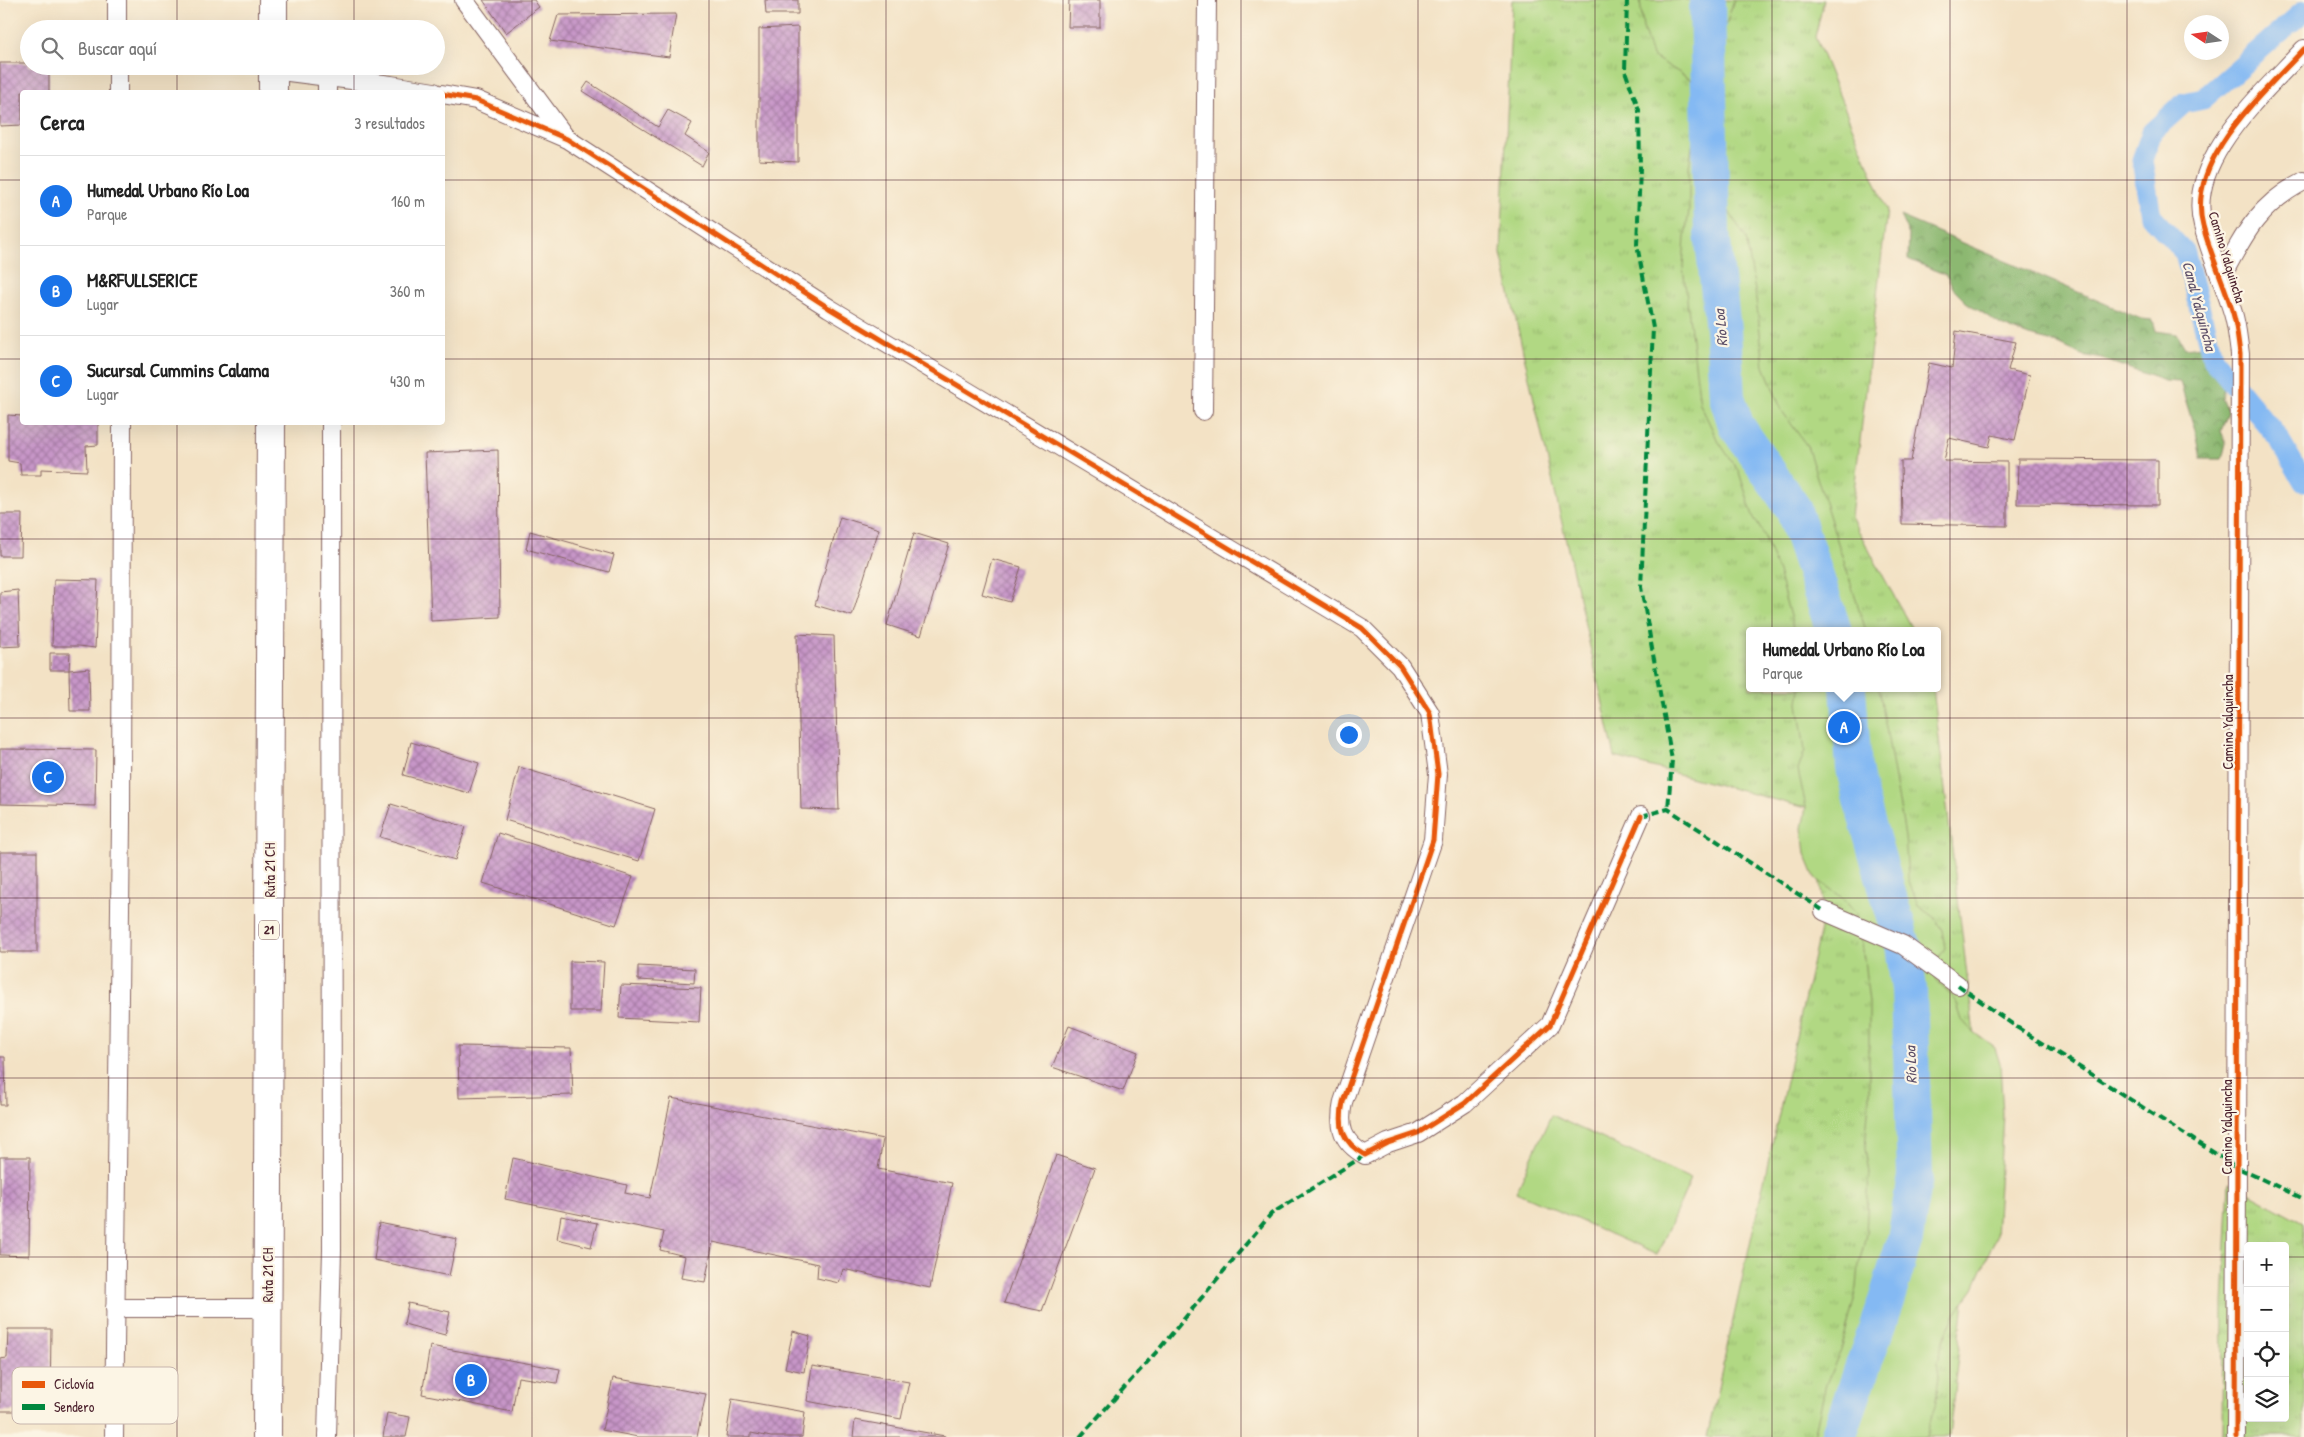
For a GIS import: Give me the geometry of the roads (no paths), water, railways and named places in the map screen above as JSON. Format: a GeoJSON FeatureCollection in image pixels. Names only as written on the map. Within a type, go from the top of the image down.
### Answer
{"type":"FeatureCollection","features":[{"type":"Feature","properties":{"kind":"highway"},"geometry":{"type":"LineString","coordinates":[[273,0],[273,20]]}},
{"type":"Feature","properties":{"kind":"highway","name":"Ruta 21 CH"},"geometry":{"type":"LineString","coordinates":[[267,1437],[271,425]]}},
{"type":"Feature","properties":{"kind":"street"},"geometry":{"type":"LineString","coordinates":[[117,0],[117,20]]}},
{"type":"Feature","properties":{"kind":"street"},"geometry":{"type":"LineString","coordinates":[[464,0],[567,140]]}},
{"type":"Feature","properties":{"kind":"street"},"geometry":{"type":"LineString","coordinates":[[1202,411],[1207,0]]}},
{"type":"Feature","properties":{"kind":"street","name":"Camino Yalquincha"},"geometry":{"type":"LineString","coordinates":[[2236,1437],[2240,354],[2233,314],[2203,225],[2199,198],[2208,165],[2232,128],[2304,49]]}},
{"type":"Feature","properties":{"kind":"street"},"geometry":{"type":"LineString","coordinates":[[118,75],[118,90]]}},
{"type":"Feature","properties":{"kind":"street"},"geometry":{"type":"LineString","coordinates":[[273,76],[327,85],[403,90]]}},
{"type":"Feature","properties":{"kind":"street"},"geometry":{"type":"LineString","coordinates":[[445,95],[476,100],[567,140],[829,308],[1362,628],[1400,666],[1430,712],[1438,774],[1433,840],[1343,1102],[1340,1120],[1345,1136],[1353,1148],[1365,1155],[1388,1143],[1418,1134],[1465,1103],[1550,1025],[1641,816]]}},
{"type":"Feature","properties":{"kind":"street"},"geometry":{"type":"LineString","coordinates":[[2221,278],[2240,240],[2260,212],[2291,188],[2304,182]]}},
{"type":"Feature","properties":{"kind":"street"},"geometry":{"type":"LineString","coordinates":[[115,1367],[121,810],[122,425]]}},
{"type":"Feature","properties":{"kind":"street"},"geometry":{"type":"LineString","coordinates":[[327,1437],[332,1250],[331,425]]}},
{"type":"Feature","properties":{"kind":"street"},"geometry":{"type":"LineString","coordinates":[[1824,911],[1903,945],[1958,985]]}},
{"type":"Feature","properties":{"kind":"street"},"geometry":{"type":"LineString","coordinates":[[115,1308],[268,1308]]}},
{"type":"Feature","properties":{"kind":"street"},"geometry":{"type":"LineString","coordinates":[[114,1424],[114,1437]]}},
{"type":"Feature","properties":{"kind":"waterway","name":"Río Loa"},"geometry":{"type":"LineString","coordinates":[[1707,0],[1712,233],[1723,330],[1727,397],[1736,425],[1793,508],[1833,627]]}},
{"type":"Feature","properties":{"kind":"waterway","name":"Canal Yalquincha"},"geometry":{"type":"LineString","coordinates":[[2304,11],[2203,99],[2184,103],[2152,132],[2142,160],[2151,216],[2185,253],[2213,359],[2279,439],[2304,482]]}},
{"type":"Feature","properties":{"kind":"waterway","name":"Río Loa"},"geometry":{"type":"LineString","coordinates":[[1838,1437],[1886,1301],[1905,1239],[1915,1176],[1909,989],[1903,945],[1861,800],[1854,768],[1848,692]]}},
{"type":"Feature","properties":{"kind":"place","name":"Humedal Urbano Río Loa"},"geometry":{"type":"Point","coordinates":[1844,727]}},
{"type":"Feature","properties":{"kind":"place","name":"Sucursal Cummins Calama"},"geometry":{"type":"Point","coordinates":[48,777]}},
{"type":"Feature","properties":{"kind":"place","name":"M&RFULLSERICE"},"geometry":{"type":"Point","coordinates":[471,1380]}}]}
